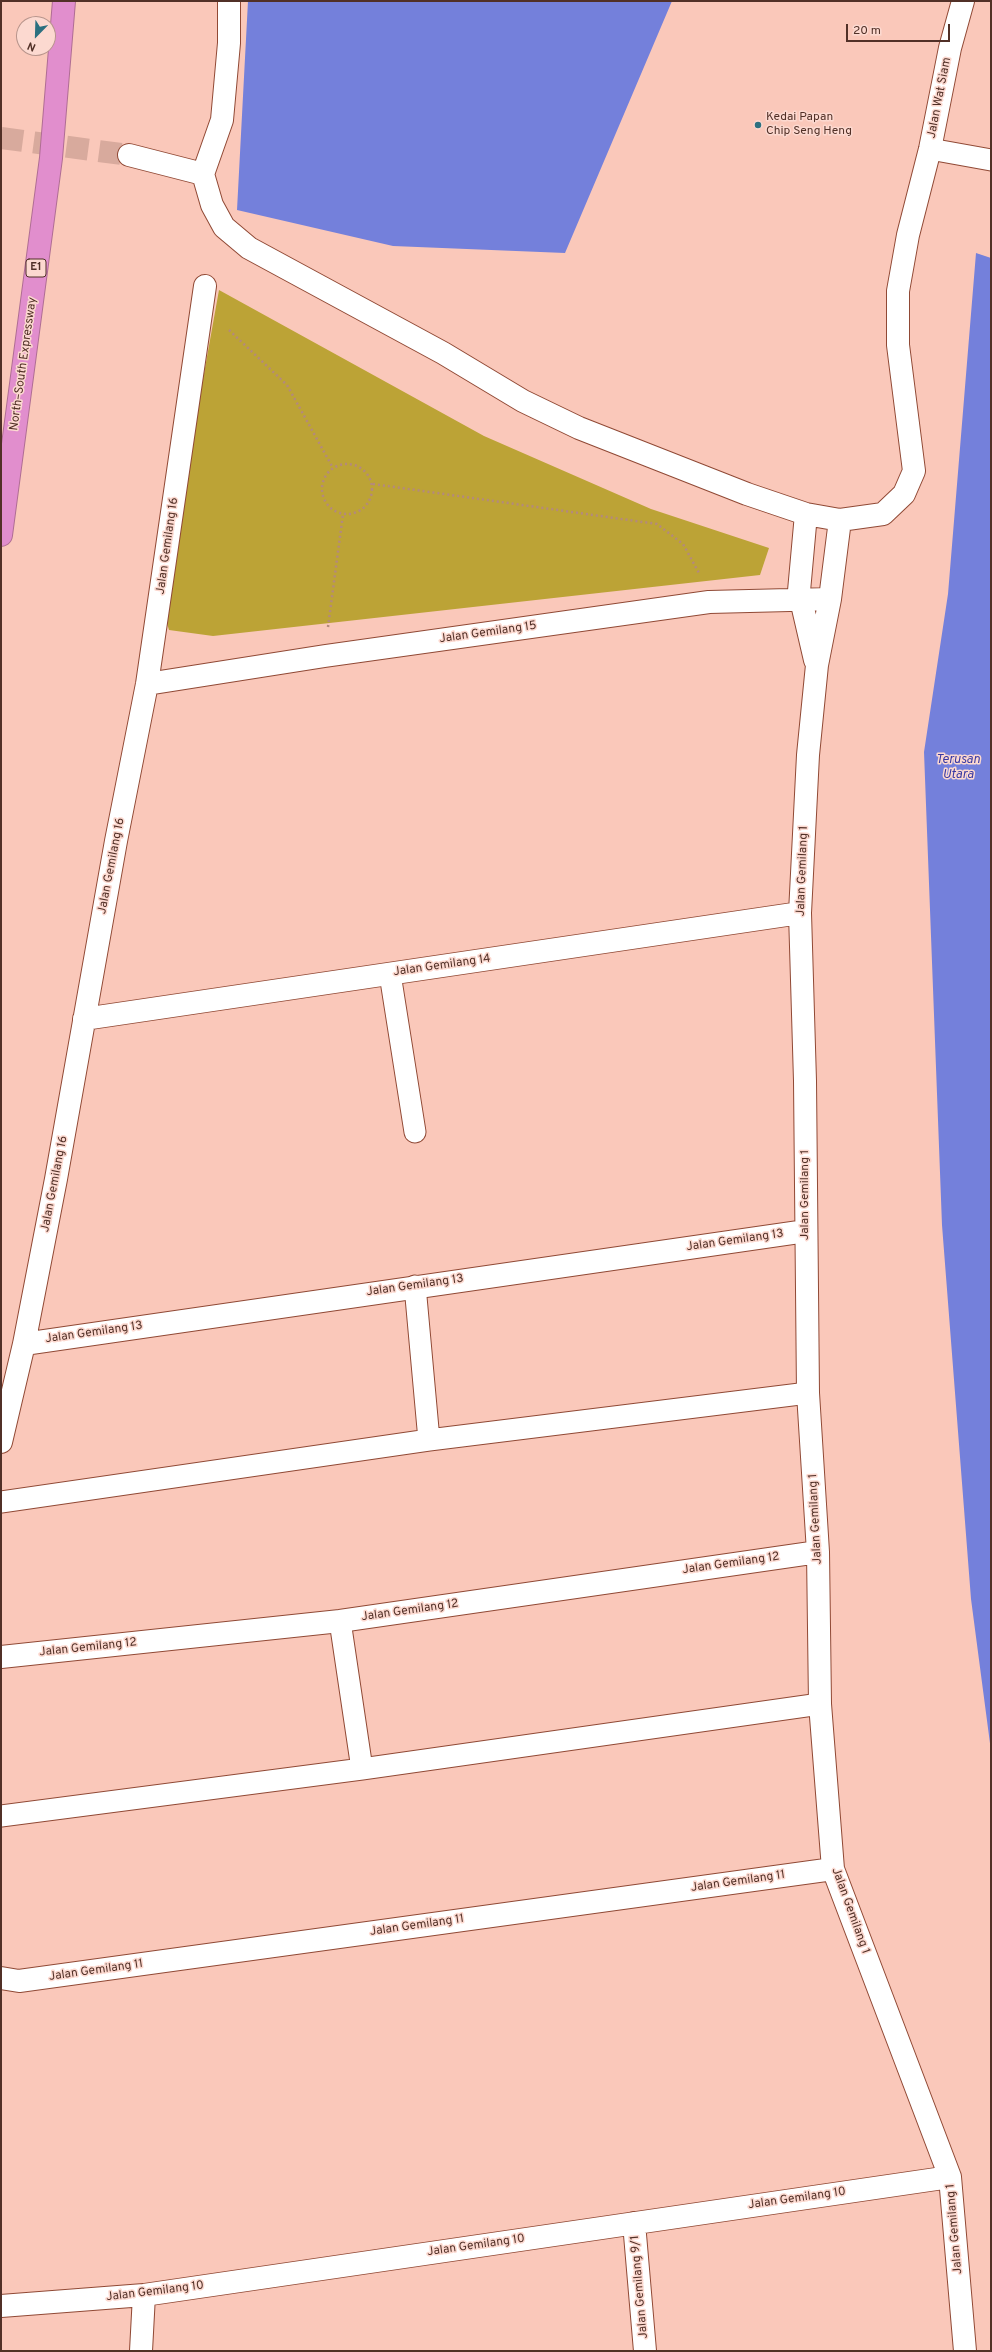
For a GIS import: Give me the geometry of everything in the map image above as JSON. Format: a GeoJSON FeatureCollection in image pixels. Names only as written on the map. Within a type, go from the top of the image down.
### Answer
{"type":"FeatureCollection","features":[{"type":"Feature","properties":{"kind":"highway","name":"North–South Expressway"},"geometry":{"type":"LineString","coordinates":[[1,535],[51,158],[64,1]]}},
{"type":"Feature","properties":{"kind":"street"},"geometry":{"type":"LineString","coordinates":[[129,155],[203,174],[222,120],[229,43],[229,1]]}},
{"type":"Feature","properties":{"kind":"street","name":"Jalan Wat Siam"},"geometry":{"type":"LineString","coordinates":[[203,174],[212,205],[224,227],[249,248],[443,353],[523,401],[579,428],[806,514],[840,520],[883,514],[904,494],[914,471],[898,345],[898,291],[908,235],[930,150],[950,48],[963,1]]}},
{"type":"Feature","properties":{"kind":"street","name":"Jalan Gemilang 16"},"geometry":{"type":"LineString","coordinates":[[1,1442],[24,1344],[56,1178],[84,1019],[147,684],[204,296]]}},
{"type":"Feature","properties":{"kind":"street"},"geometry":{"type":"LineString","coordinates":[[806,514],[800,600],[817,665]]}},
{"type":"Feature","properties":{"kind":"street"},"geometry":{"type":"LineString","coordinates":[[817,665],[830,599],[840,520]]}},
{"type":"Feature","properties":{"kind":"street","name":"Jalan Gemilang 15"},"geometry":{"type":"LineString","coordinates":[[147,684],[325,656],[709,602],[830,599]]}},
{"type":"Feature","properties":{"kind":"street","name":"Jalan Gemilang 1"},"geometry":{"type":"LineString","coordinates":[[817,665],[808,755],[800,914],[805,1081],[808,1393],[818,1552],[820,1704],[833,1869],[950,2177],[965,2351]]}},
{"type":"Feature","properties":{"kind":"street","name":"Jalan Gemilang 14"},"geometry":{"type":"LineString","coordinates":[[84,1019],[800,914]]}},
{"type":"Feature","properties":{"kind":"street","name":"Jalan Gemilang 13"},"geometry":{"type":"LineString","coordinates":[[24,1344],[415,1286],[806,1231]]}},
{"type":"Feature","properties":{"kind":"street","name":"Jalan Gemilang 12"},"geometry":{"type":"LineString","coordinates":[[1,1657],[340,1621],[818,1552]]}},
{"type":"Feature","properties":{"kind":"street","name":"Jalan Gemilang 11"},"geometry":{"type":"LineString","coordinates":[[1,1978],[19,1981],[833,1869]]}},
{"type":"Feature","properties":{"kind":"street","name":"Jalan Gemilang 10"},"geometry":{"type":"LineString","coordinates":[[1,2306],[144,2295],[950,2177]]}},
{"type":"Feature","properties":{"kind":"street","name":"Jalan Gemilang 9/1"},"geometry":{"type":"LineString","coordinates":[[634,2223],[645,2351]]}},
{"type":"Feature","properties":{"kind":"street"},"geometry":{"type":"LineString","coordinates":[[141,2351],[144,2295]]}},
{"type":"Feature","properties":{"kind":"lane"},"geometry":{"type":"LineString","coordinates":[[930,150],[985,159]]}},
{"type":"Feature","properties":{"kind":"lane"},"geometry":{"type":"LineString","coordinates":[[390,974],[414,1132]]}},
{"type":"Feature","properties":{"kind":"lane"},"geometry":{"type":"LineString","coordinates":[[415,1286],[429,1440]]}},
{"type":"Feature","properties":{"kind":"lane"},"geometry":{"type":"LineString","coordinates":[[1,1502],[429,1440],[808,1393]]}},
{"type":"Feature","properties":{"kind":"lane"},"geometry":{"type":"LineString","coordinates":[[340,1621],[362,1769]]}},
{"type":"Feature","properties":{"kind":"lane"},"geometry":{"type":"LineString","coordinates":[[1,1816],[362,1769],[820,1704]]}},
{"type":"Feature","properties":{"kind":"path"},"geometry":{"type":"LineString","coordinates":[[204,296],[287,385],[333,468]]}},
{"type":"Feature","properties":{"kind":"path"},"geometry":{"type":"LineString","coordinates":[[342,464],[352,464],[361,468],[373,484],[373,494],[369,503],[362,510],[353,514],[343,514],[334,511],[326,504],[322,495],[322,485],[325,475],[333,468],[342,464]]}},
{"type":"Feature","properties":{"kind":"path"},"geometry":{"type":"LineString","coordinates":[[373,484],[658,524],[682,544],[699,573],[709,602]]}},
{"type":"Feature","properties":{"kind":"path"},"geometry":{"type":"LineString","coordinates":[[325,656],[343,514]]}},
{"type":"Feature","properties":{"kind":"shaded area"},"geometry":{"type":"Polygon","coordinates":[[[219,290],[484,436],[651,509],[769,548],[760,575],[213,636],[169,630],[162,607],[219,290]]]}},
{"type":"Feature","properties":{"kind":"water"},"geometry":{"type":"Polygon","coordinates":[[[248,1],[672,1],[565,253],[393,246],[237,210],[248,1]]]}},
{"type":"Feature","properties":{"kind":"water","name":"Terusan Utara"},"geometry":{"type":"Polygon","coordinates":[[[976,253],[991,258],[991,1751],[971,1599],[942,1225],[924,752],[948,594],[976,253]]]}},
{"type":"Feature","properties":{"kind":"tunnel"},"geometry":{"type":"LineString","coordinates":[[1,138],[129,155]]}},
{"type":"Feature","properties":{"kind":"place","name":"Kedai Papan Chip Seng Heng"},"geometry":{"type":"Point","coordinates":[758,125]}}]}
